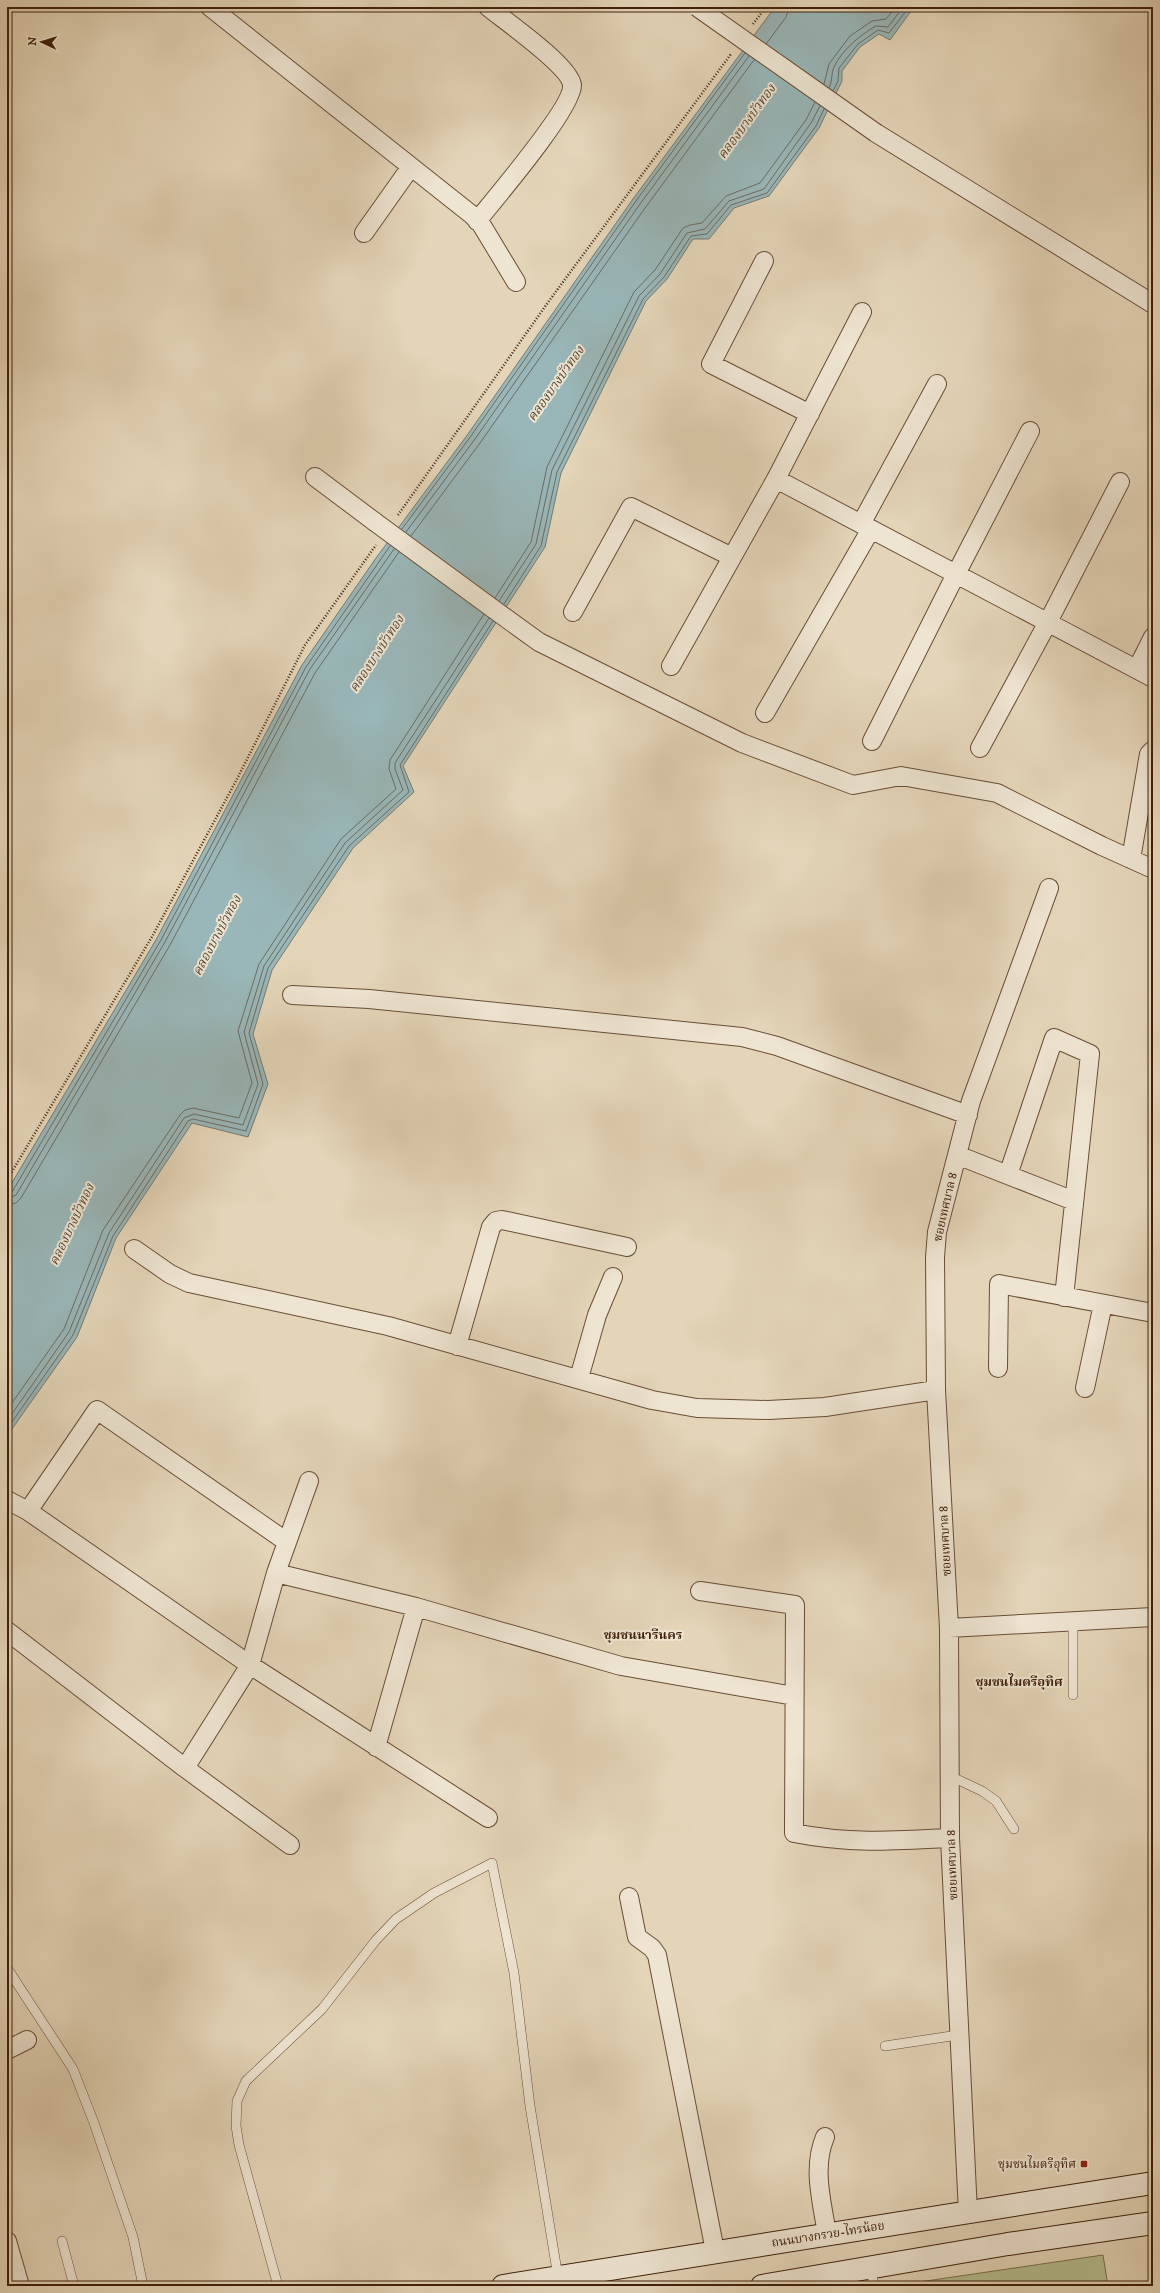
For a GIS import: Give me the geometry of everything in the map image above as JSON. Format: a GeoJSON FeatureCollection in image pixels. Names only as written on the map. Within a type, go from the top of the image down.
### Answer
{"type":"FeatureCollection","features":[{"type":"Feature","properties":{"kind":"main road","name":"ถนนบางกรวย-ไทรน้อย"},"geometry":{"type":"LineString","coordinates":[[503,2286],[715,2251],[968,2213],[1153,2183]]}},
{"type":"Feature","properties":{"kind":"main road"},"geometry":{"type":"LineString","coordinates":[[762,2286],[872,2277],[1153,2223]]}},
{"type":"Feature","properties":{"kind":"street"},"geometry":{"type":"LineString","coordinates":[[210,7],[477,221],[516,282]]}},
{"type":"Feature","properties":{"kind":"street"},"geometry":{"type":"LineString","coordinates":[[477,221],[547,132],[570,96],[572,84],[566,72],[546,53],[488,7]]}},
{"type":"Feature","properties":{"kind":"street"},"geometry":{"type":"LineString","coordinates":[[697,7],[876,133],[1153,304]]}},
{"type":"Feature","properties":{"kind":"street"},"geometry":{"type":"LineString","coordinates":[[364,233],[410,168]]}},
{"type":"Feature","properties":{"kind":"street"},"geometry":{"type":"LineString","coordinates":[[764,261],[711,364],[810,414]]}},
{"type":"Feature","properties":{"kind":"street"},"geometry":{"type":"LineString","coordinates":[[671,666],[776,479],[862,312]]}},
{"type":"Feature","properties":{"kind":"street"},"geometry":{"type":"LineString","coordinates":[[765,713],[866,526],[937,384]]}},
{"type":"Feature","properties":{"kind":"street"},"geometry":{"type":"LineString","coordinates":[[872,741],[1030,431]]}},
{"type":"Feature","properties":{"kind":"street"},"geometry":{"type":"LineString","coordinates":[[315,477],[539,642],[742,743],[853,785],[901,776],[996,793],[1153,869]]}},
{"type":"Feature","properties":{"kind":"street"},"geometry":{"type":"LineString","coordinates":[[776,479],[1153,678]]}},
{"type":"Feature","properties":{"kind":"street"},"geometry":{"type":"LineString","coordinates":[[980,748],[1048,622],[1120,482]]}},
{"type":"Feature","properties":{"kind":"street"},"geometry":{"type":"LineString","coordinates":[[573,612],[631,506],[732,557]]}},
{"type":"Feature","properties":{"kind":"street"},"geometry":{"type":"LineString","coordinates":[[1137,669],[1153,636]]}},
{"type":"Feature","properties":{"kind":"street"},"geometry":{"type":"LineString","coordinates":[[1131,859],[1150,754],[1153,750]]}},
{"type":"Feature","properties":{"kind":"street","name":"ซอยเทศบาล 8"},"geometry":{"type":"LineString","coordinates":[[968,2213],[958,2035],[950,1838],[949,1628],[936,1390],[935,1257],[937,1232],[968,1115],[1049,888]]}},
{"type":"Feature","properties":{"kind":"street"},"geometry":{"type":"LineString","coordinates":[[292,995],[369,999],[573,1021],[695,1031],[742,1037],[777,1046],[968,1115]]}},
{"type":"Feature","properties":{"kind":"street"},"geometry":{"type":"LineString","coordinates":[[1008,1175],[1054,1038],[1090,1054],[1064,1297]]}},
{"type":"Feature","properties":{"kind":"street"},"geometry":{"type":"LineString","coordinates":[[957,1155],[1074,1201]]}},
{"type":"Feature","properties":{"kind":"street"},"geometry":{"type":"LineString","coordinates":[[457,1346],[491,1227],[496,1221],[502,1220],[627,1247]]}},
{"type":"Feature","properties":{"kind":"street"},"geometry":{"type":"LineString","coordinates":[[134,1249],[170,1274],[189,1283],[388,1326],[579,1378],[652,1400],[697,1408],[768,1410],[824,1408],[936,1390]]}},
{"type":"Feature","properties":{"kind":"street"},"geometry":{"type":"LineString","coordinates":[[579,1378],[597,1315],[613,1277]]}},
{"type":"Feature","properties":{"kind":"street"},"geometry":{"type":"LineString","coordinates":[[998,1368],[999,1284],[1153,1314]]}},
{"type":"Feature","properties":{"kind":"street"},"geometry":{"type":"LineString","coordinates":[[1085,1388],[1103,1304]]}},
{"type":"Feature","properties":{"kind":"street"},"geometry":{"type":"LineString","coordinates":[[28,1511],[97,1410],[287,1542]]}},
{"type":"Feature","properties":{"kind":"street"},"geometry":{"type":"LineString","coordinates":[[185,1768],[250,1665],[276,1573],[309,1481]]}},
{"type":"Feature","properties":{"kind":"street"},"geometry":{"type":"LineString","coordinates":[[7,1500],[28,1511],[250,1665],[488,1818]]}},
{"type":"Feature","properties":{"kind":"street"},"geometry":{"type":"LineString","coordinates":[[276,1573],[416,1607],[621,1666],[794,1696]]}},
{"type":"Feature","properties":{"kind":"street"},"geometry":{"type":"LineString","coordinates":[[700,1591],[795,1605],[794,1833],[828,1840],[867,1842],[950,1838]]}},
{"type":"Feature","properties":{"kind":"street"},"geometry":{"type":"LineString","coordinates":[[376,1747],[416,1607]]}},
{"type":"Feature","properties":{"kind":"street"},"geometry":{"type":"LineString","coordinates":[[949,1628],[1153,1617]]}},
{"type":"Feature","properties":{"kind":"street"},"geometry":{"type":"LineString","coordinates":[[7,1630],[185,1768],[290,1845]]}},
{"type":"Feature","properties":{"kind":"street"},"geometry":{"type":"LineString","coordinates":[[629,1897],[637,1937],[652,1948],[657,1955],[715,2251]]}},
{"type":"Feature","properties":{"kind":"street"},"geometry":{"type":"LineString","coordinates":[[7,2050],[27,2040]]}},
{"type":"Feature","properties":{"kind":"street"},"geometry":{"type":"LineString","coordinates":[[825,2137],[819,2152],[817,2165],[827,2234]]}},
{"type":"Feature","properties":{"kind":"street"},"geometry":{"type":"LineString","coordinates":[[7,2241],[20,2286]]}},
{"type":"Feature","properties":{"kind":"lane"},"geometry":{"type":"LineString","coordinates":[[1073,1621],[1073,1695]]}},
{"type":"Feature","properties":{"kind":"lane"},"geometry":{"type":"LineString","coordinates":[[950,1776],[982,1791],[996,1801],[1014,1829]]}},
{"type":"Feature","properties":{"kind":"lane"},"geometry":{"type":"LineString","coordinates":[[278,2286],[238,2139],[236,2126],[238,2101],[246,2081],[322,2009],[376,1940],[396,1919],[434,1893],[492,1863],[514,1973],[530,2106],[558,2277]]}},
{"type":"Feature","properties":{"kind":"lane"},"geometry":{"type":"LineString","coordinates":[[7,1968],[73,2069],[94,2123],[132,2237],[143,2286]]}},
{"type":"Feature","properties":{"kind":"lane"},"geometry":{"type":"LineString","coordinates":[[885,2046],[958,2035]]}},
{"type":"Feature","properties":{"kind":"lane"},"geometry":{"type":"LineString","coordinates":[[62,2241],[74,2286]]}},
{"type":"Feature","properties":{"kind":"path"},"geometry":{"type":"LineString","coordinates":[[752,26],[766,7]]}},
{"type":"Feature","properties":{"kind":"path"},"geometry":{"type":"LineString","coordinates":[[396,518],[549,301],[733,52]]}},
{"type":"Feature","properties":{"kind":"path"},"geometry":{"type":"LineString","coordinates":[[7,1180],[153,935],[237,779],[304,645],[379,542]]}},
{"type":"Feature","properties":{"kind":"green space"},"geometry":{"type":"Polygon","coordinates":[[[1103,2255],[1108,2286],[892,2286],[1103,2255]]]}},
{"type":"Feature","properties":{"kind":"water","name":"คลองบางบัวทอง"},"geometry":{"type":"Polygon","coordinates":[[[775,7],[914,7],[890,40],[879,34],[860,47],[842,71],[842,81],[819,128],[769,196],[734,208],[709,239],[693,239],[667,279],[646,301],[561,473],[545,547],[403,766],[414,792],[353,848],[272,970],[253,1034],[268,1084],[248,1137],[192,1123],[116,1238],[77,1337],[7,1436],[7,1194],[13,1181],[157,938],[302,665],[376,558],[468,434],[633,199],[775,7]]]}},
{"type":"Feature","properties":{"kind":"place","name":"ชุมชนไมตรีอุทิศ"},"geometry":{"type":"Point","coordinates":[1084,2164]}},
{"type":"Feature","properties":{"kind":"district","name":"ชุมชนนารีนคร"},"geometry":{"type":"Point","coordinates":[643,1634]}},
{"type":"Feature","properties":{"kind":"district","name":"ชุมชนไมตรีอุทิศ"},"geometry":{"type":"Point","coordinates":[1019,1681]}}]}
